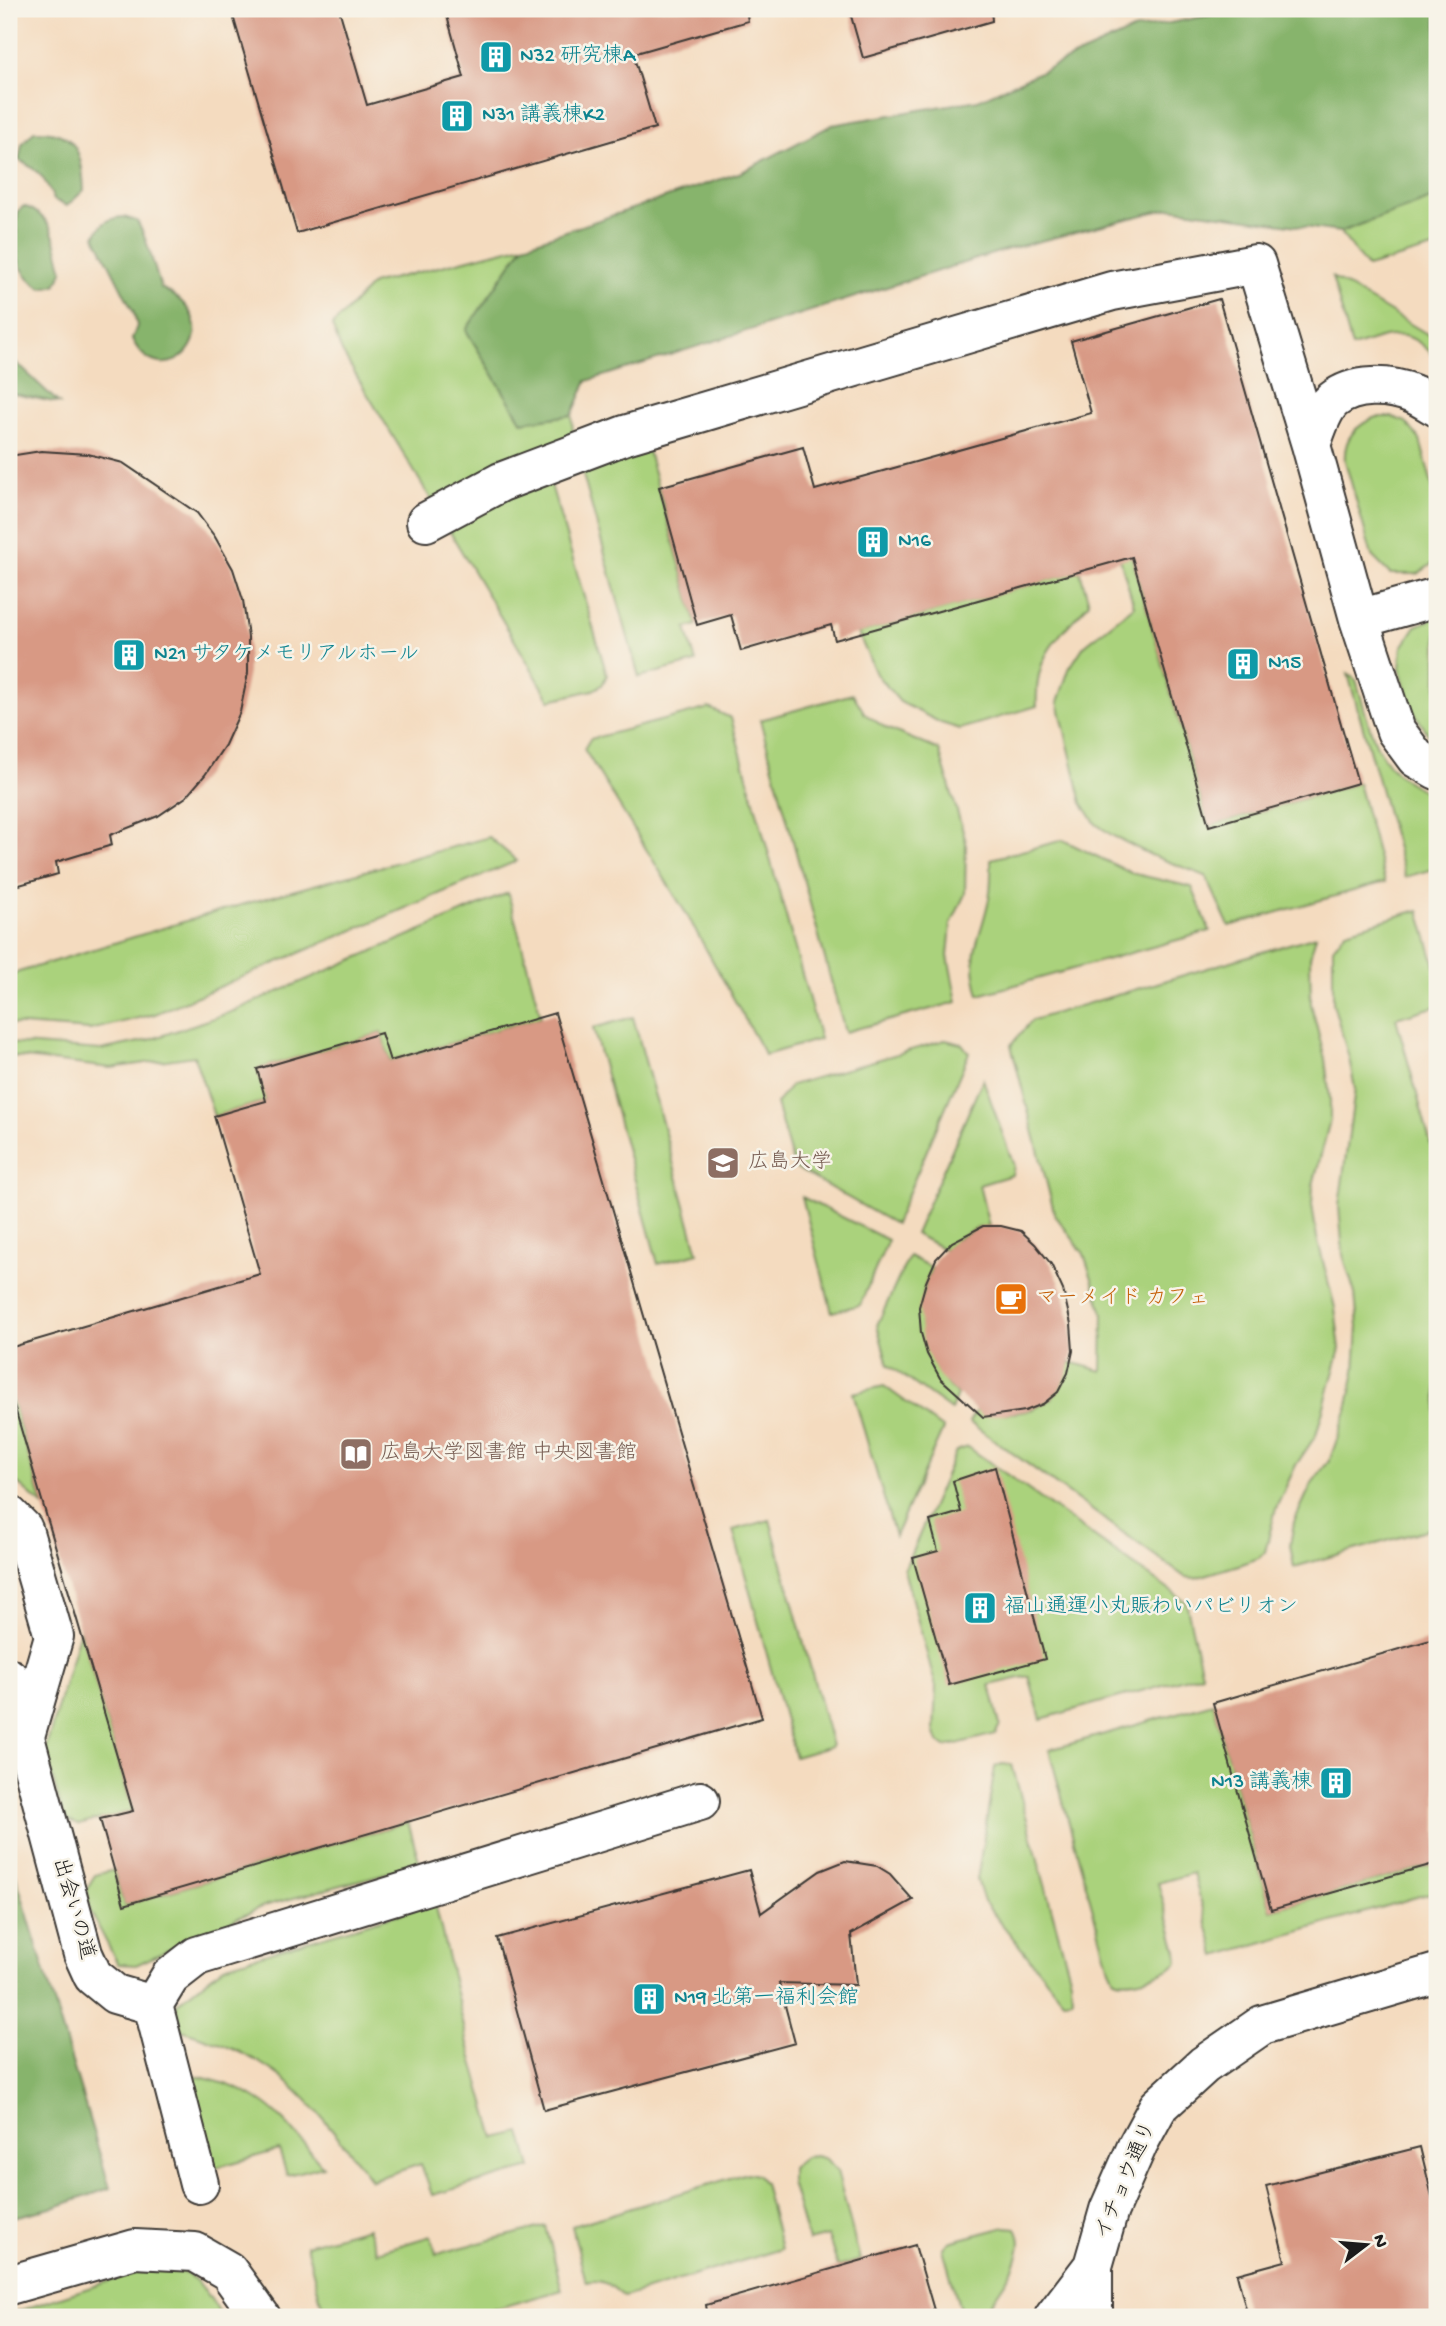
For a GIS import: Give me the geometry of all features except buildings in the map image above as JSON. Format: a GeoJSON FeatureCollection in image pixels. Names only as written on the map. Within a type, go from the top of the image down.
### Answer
{"type":"FeatureCollection","features":[{"type":"Feature","properties":{"kind":"lane"},"geometry":{"type":"LineString","coordinates":[[426,522],[501,482],[625,435],[1112,291],[1256,264],[1311,445],[1359,620],[1396,731],[1416,758],[1437,770]]}},
{"type":"Feature","properties":{"kind":"lane"},"geometry":{"type":"LineString","coordinates":[[1311,445],[1332,401],[1350,390],[1391,388],[1413,394],[1437,407]]}},
{"type":"Feature","properties":{"kind":"lane"},"geometry":{"type":"LineString","coordinates":[[1359,620],[1437,597]]}},
{"type":"Feature","properties":{"kind":"lane"},"geometry":{"type":"LineString","coordinates":[[9,1515],[23,1529],[54,1636],[25,1736]]}},
{"type":"Feature","properties":{"kind":"lane","name":"出会いの道"},"geometry":{"type":"LineString","coordinates":[[9,1678],[83,1954],[93,1976],[115,1994],[153,2005]]}},
{"type":"Feature","properties":{"kind":"lane"},"geometry":{"type":"LineString","coordinates":[[199,2184],[153,2005],[170,1977],[197,1956],[700,1801]]}},
{"type":"Feature","properties":{"kind":"lane","name":"イチョウ通り"},"geometry":{"type":"LineString","coordinates":[[1093,2317],[1093,2266],[1109,2210],[1158,2107],[1204,2065],[1262,2025],[1436,1979]]}},
{"type":"Feature","properties":{"kind":"lane"},"geometry":{"type":"LineString","coordinates":[[9,2285],[135,2249],[195,2252],[228,2271],[261,2317]]}},
{"type":"Feature","properties":{"kind":"lane"},"geometry":{"type":"LineString","coordinates":[[1054,2317],[1093,2266]]}},
{"type":"Feature","properties":{"kind":"green space"},"geometry":{"type":"Polygon","coordinates":[[[1243,9],[1437,9],[1437,197],[1340,232],[1170,208],[1005,250],[587,381],[572,415],[522,422],[466,330],[524,245],[742,172],[832,125],[978,100],[1133,30],[1243,9]]]}},
{"type":"Feature","properties":{"kind":"green space"},"geometry":{"type":"Polygon","coordinates":[[[34,131],[60,134],[68,139],[79,155],[84,190],[67,206],[54,200],[41,176],[19,160],[22,144],[34,131]]]}},
{"type":"Feature","properties":{"kind":"green space"},"geometry":{"type":"Polygon","coordinates":[[[1437,197],[1437,247],[1367,267],[1340,232],[1437,197]]]}},
{"type":"Feature","properties":{"kind":"green space"},"geometry":{"type":"Polygon","coordinates":[[[24,206],[42,217],[52,232],[63,271],[56,285],[42,288],[24,273],[20,264],[16,244],[17,222],[18,211],[24,206]]]}},
{"type":"Feature","properties":{"kind":"green space"},"geometry":{"type":"Polygon","coordinates":[[[124,217],[137,221],[148,245],[161,288],[183,304],[194,321],[194,337],[187,351],[175,361],[161,363],[145,356],[132,339],[137,326],[134,313],[95,236],[106,222],[124,217]]]}},
{"type":"Feature","properties":{"kind":"green space"},"geometry":{"type":"Polygon","coordinates":[[[524,245],[466,330],[522,422],[572,415],[573,439],[434,504],[342,352],[332,326],[372,284],[524,245]]]}},
{"type":"Feature","properties":{"kind":"green space"},"geometry":{"type":"Polygon","coordinates":[[[1332,277],[1437,340],[1437,360],[1417,341],[1398,335],[1352,347],[1332,277]]]}},
{"type":"Feature","properties":{"kind":"green space"},"geometry":{"type":"Polygon","coordinates":[[[9,356],[59,403],[9,393],[9,356]]]}},
{"type":"Feature","properties":{"kind":"green space"},"geometry":{"type":"Polygon","coordinates":[[[1376,417],[1392,417],[1406,422],[1420,440],[1437,503],[1437,560],[1418,574],[1390,574],[1372,556],[1345,461],[1346,446],[1352,434],[1362,424],[1376,417]]]}},
{"type":"Feature","properties":{"kind":"green space"},"geometry":{"type":"Polygon","coordinates":[[[647,448],[697,625],[686,628],[696,662],[639,677],[581,468],[647,448]]]}},
{"type":"Feature","properties":{"kind":"green space"},"geometry":{"type":"Polygon","coordinates":[[[549,478],[607,675],[602,685],[593,690],[550,700],[447,527],[549,478]]]}},
{"type":"Feature","properties":{"kind":"green space"},"geometry":{"type":"Polygon","coordinates":[[[1115,498],[1209,826],[1358,783],[1385,882],[1229,926],[1206,876],[1151,855],[1113,836],[1096,824],[1082,803],[1058,702],[1069,669],[1084,646],[1134,606],[1103,501],[1115,498]]]}},
{"type":"Feature","properties":{"kind":"green space"},"geometry":{"type":"Polygon","coordinates":[[[1080,571],[1089,603],[1050,648],[1039,673],[1037,706],[960,729],[941,723],[900,702],[876,674],[858,633],[1080,571]]]}},
{"type":"Feature","properties":{"kind":"green space"},"geometry":{"type":"Polygon","coordinates":[[[1437,617],[1437,744],[1412,709],[1400,668],[1402,647],[1416,626],[1437,617]]]}},
{"type":"Feature","properties":{"kind":"green space"},"geometry":{"type":"Polygon","coordinates":[[[1348,674],[1356,680],[1368,723],[1386,761],[1407,781],[1437,794],[1437,868],[1405,877],[1348,674]]]}},
{"type":"Feature","properties":{"kind":"green space"},"geometry":{"type":"Polygon","coordinates":[[[853,694],[865,714],[886,728],[939,750],[966,842],[965,894],[951,924],[948,956],[957,1002],[845,1032],[760,720],[853,694]]]}},
{"type":"Feature","properties":{"kind":"green space"},"geometry":{"type":"Polygon","coordinates":[[[709,708],[731,718],[820,1039],[765,1055],[687,915],[584,749],[590,739],[709,708]]]}},
{"type":"Feature","properties":{"kind":"green space"},"geometry":{"type":"Polygon","coordinates":[[[489,837],[517,861],[155,1014],[90,1030],[9,1024],[9,975],[219,911],[489,837]]]}},
{"type":"Feature","properties":{"kind":"green space"},"geometry":{"type":"Polygon","coordinates":[[[1063,840],[1131,873],[1192,887],[1210,931],[979,995],[974,957],[989,898],[991,859],[1063,840]]]}},
{"type":"Feature","properties":{"kind":"green space"},"geometry":{"type":"Polygon","coordinates":[[[508,893],[541,1017],[390,1061],[381,1033],[258,1069],[266,1101],[214,1116],[194,1056],[111,1068],[9,1056],[9,1043],[101,1050],[149,1040],[231,1012],[508,893]]]}},
{"type":"Feature","properties":{"kind":"green space"},"geometry":{"type":"Polygon","coordinates":[[[1419,910],[1437,972],[1437,1006],[1396,1018],[1437,1167],[1437,1527],[1294,1567],[1290,1545],[1294,1522],[1312,1483],[1330,1459],[1347,1411],[1355,1371],[1358,1327],[1355,1294],[1343,1255],[1339,1206],[1355,1089],[1333,1003],[1333,948],[1346,931],[1419,910]]]}},
{"type":"Feature","properties":{"kind":"green space"},"geometry":{"type":"Polygon","coordinates":[[[1316,936],[1310,957],[1311,1004],[1325,1059],[1330,1120],[1313,1185],[1312,1205],[1317,1238],[1335,1308],[1340,1349],[1316,1435],[1296,1465],[1276,1508],[1265,1552],[1259,1558],[1242,1564],[1195,1578],[1185,1577],[969,1422],[977,1409],[1009,1413],[1039,1406],[1058,1390],[1070,1362],[1102,1371],[1103,1313],[1084,1254],[1055,1215],[1011,1045],[1032,1020],[1316,936]]]}},
{"type":"Feature","properties":{"kind":"green space"},"geometry":{"type":"Polygon","coordinates":[[[633,1017],[698,1253],[658,1264],[593,1028],[633,1017]]]}},
{"type":"Feature","properties":{"kind":"green space"},"geometry":{"type":"Polygon","coordinates":[[[945,1040],[962,1044],[969,1053],[895,1224],[794,1167],[776,1104],[791,1085],[945,1040]]]}},
{"type":"Feature","properties":{"kind":"green space"},"geometry":{"type":"Polygon","coordinates":[[[983,1079],[1014,1166],[1012,1175],[979,1185],[989,1226],[965,1234],[945,1250],[915,1234],[983,1079]]]}},
{"type":"Feature","properties":{"kind":"green space"},"geometry":{"type":"Polygon","coordinates":[[[802,1197],[888,1240],[860,1305],[832,1312],[802,1197]]]}},
{"type":"Feature","properties":{"kind":"green space"},"geometry":{"type":"Polygon","coordinates":[[[909,1256],[932,1268],[922,1302],[923,1336],[935,1367],[957,1395],[951,1410],[888,1365],[877,1325],[909,1256]]]}},
{"type":"Feature","properties":{"kind":"green space"},"geometry":{"type":"Polygon","coordinates":[[[884,1386],[943,1429],[895,1536],[853,1393],[884,1386]]]}},
{"type":"Feature","properties":{"kind":"green space"},"geometry":{"type":"Polygon","coordinates":[[[9,1388],[43,1506],[9,1476],[9,1388]]]}},
{"type":"Feature","properties":{"kind":"green space"},"geometry":{"type":"Polygon","coordinates":[[[968,1447],[1186,1602],[1202,1674],[1041,1719],[1029,1676],[990,1685],[1000,1725],[995,1734],[945,1747],[938,1742],[934,1730],[936,1687],[904,1570],[956,1451],[968,1447]]]}},
{"type":"Feature","properties":{"kind":"green space"},"geometry":{"type":"Polygon","coordinates":[[[770,1520],[832,1746],[795,1757],[733,1530],[770,1520]]]}},
{"type":"Feature","properties":{"kind":"green space"},"geometry":{"type":"Polygon","coordinates":[[[80,1630],[133,1811],[78,1825],[64,1819],[45,1751],[80,1630]]]}},
{"type":"Feature","properties":{"kind":"green space"},"geometry":{"type":"Polygon","coordinates":[[[1213,1703],[1271,1910],[1437,1863],[1437,1891],[1216,1956],[1193,1873],[1158,1883],[1178,1962],[1165,1971],[1147,1977],[1128,1981],[1114,1979],[1049,1750],[1213,1703]]]}},
{"type":"Feature","properties":{"kind":"green space"},"geometry":{"type":"Polygon","coordinates":[[[1002,1764],[1012,1765],[1071,1980],[1072,1999],[1063,2000],[984,1902],[977,1880],[995,1767],[1002,1764]]]}},
{"type":"Feature","properties":{"kind":"green space"},"geometry":{"type":"Polygon","coordinates":[[[408,1822],[420,1864],[264,1906],[136,1965],[118,1964],[90,1911],[87,1888],[95,1875],[114,1870],[124,1905],[408,1822]]]}},
{"type":"Feature","properties":{"kind":"green space"},"geometry":{"type":"Polygon","coordinates":[[[9,1853],[110,2188],[56,2207],[9,2218],[9,1853]]]}},
{"type":"Feature","properties":{"kind":"green space"},"geometry":{"type":"Polygon","coordinates":[[[435,1903],[468,2044],[495,2138],[521,2132],[531,2168],[432,2195],[421,2164],[371,2180],[301,2094],[263,2065],[241,2053],[181,2030],[176,2004],[224,1966],[435,1903]]]}},
{"type":"Feature","properties":{"kind":"green space"},"geometry":{"type":"Polygon","coordinates":[[[189,2075],[233,2087],[266,2105],[284,2121],[323,2166],[287,2175],[279,2150],[214,2168],[189,2075]]]}},
{"type":"Feature","properties":{"kind":"green space"},"geometry":{"type":"Polygon","coordinates":[[[805,2157],[826,2159],[837,2171],[860,2260],[838,2267],[828,2236],[808,2241],[791,2182],[791,2168],[805,2157]]]}},
{"type":"Feature","properties":{"kind":"green space"},"geometry":{"type":"Polygon","coordinates":[[[747,2173],[757,2175],[764,2183],[781,2249],[624,2297],[607,2284],[586,2282],[572,2226],[747,2173]]]}},
{"type":"Feature","properties":{"kind":"green space"},"geometry":{"type":"Polygon","coordinates":[[[546,2226],[562,2290],[465,2317],[325,2317],[306,2245],[368,2228],[377,2252],[431,2236],[436,2254],[546,2226]]]}},
{"type":"Feature","properties":{"kind":"green space"},"geometry":{"type":"Polygon","coordinates":[[[1005,2227],[1016,2228],[1020,2238],[1016,2262],[980,2317],[962,2317],[943,2249],[949,2242],[1005,2227]]]}},
{"type":"Feature","properties":{"kind":"green space"},"geometry":{"type":"Polygon","coordinates":[[[152,2267],[166,2267],[187,2274],[202,2287],[222,2317],[9,2317],[9,2314],[152,2267]]]}},
{"type":"Feature","properties":{"kind":"place","name":"N32 研究棟A"},"geometry":{"type":"Point","coordinates":[496,57]}},
{"type":"Feature","properties":{"kind":"place","name":"N31 講義棟K2"},"geometry":{"type":"Point","coordinates":[457,116]}},
{"type":"Feature","properties":{"kind":"place","name":"N16"},"geometry":{"type":"Point","coordinates":[873,542]}},
{"type":"Feature","properties":{"kind":"place","name":"N21 サタケメモリアルホール"},"geometry":{"type":"Point","coordinates":[129,655]}},
{"type":"Feature","properties":{"kind":"place","name":"N15"},"geometry":{"type":"Point","coordinates":[1243,664]}},
{"type":"Feature","properties":{"kind":"place","name":"広島大学"},"geometry":{"type":"Point","coordinates":[723,1163]}},
{"type":"Feature","properties":{"kind":"place","name":"マーメイド カフェ"},"geometry":{"type":"Point","coordinates":[1011,1299]}},
{"type":"Feature","properties":{"kind":"place","name":"広島大学図書館 中央図書館"},"geometry":{"type":"Point","coordinates":[356,1454]}},
{"type":"Feature","properties":{"kind":"place","name":"福山通運小丸賑わいパビリオン"},"geometry":{"type":"Point","coordinates":[980,1608]}},
{"type":"Feature","properties":{"kind":"place","name":"N13 講義棟"},"geometry":{"type":"Point","coordinates":[1336,1783]}},
{"type":"Feature","properties":{"kind":"place","name":"N19 北第一福利会館"},"geometry":{"type":"Point","coordinates":[649,1999]}}]}
